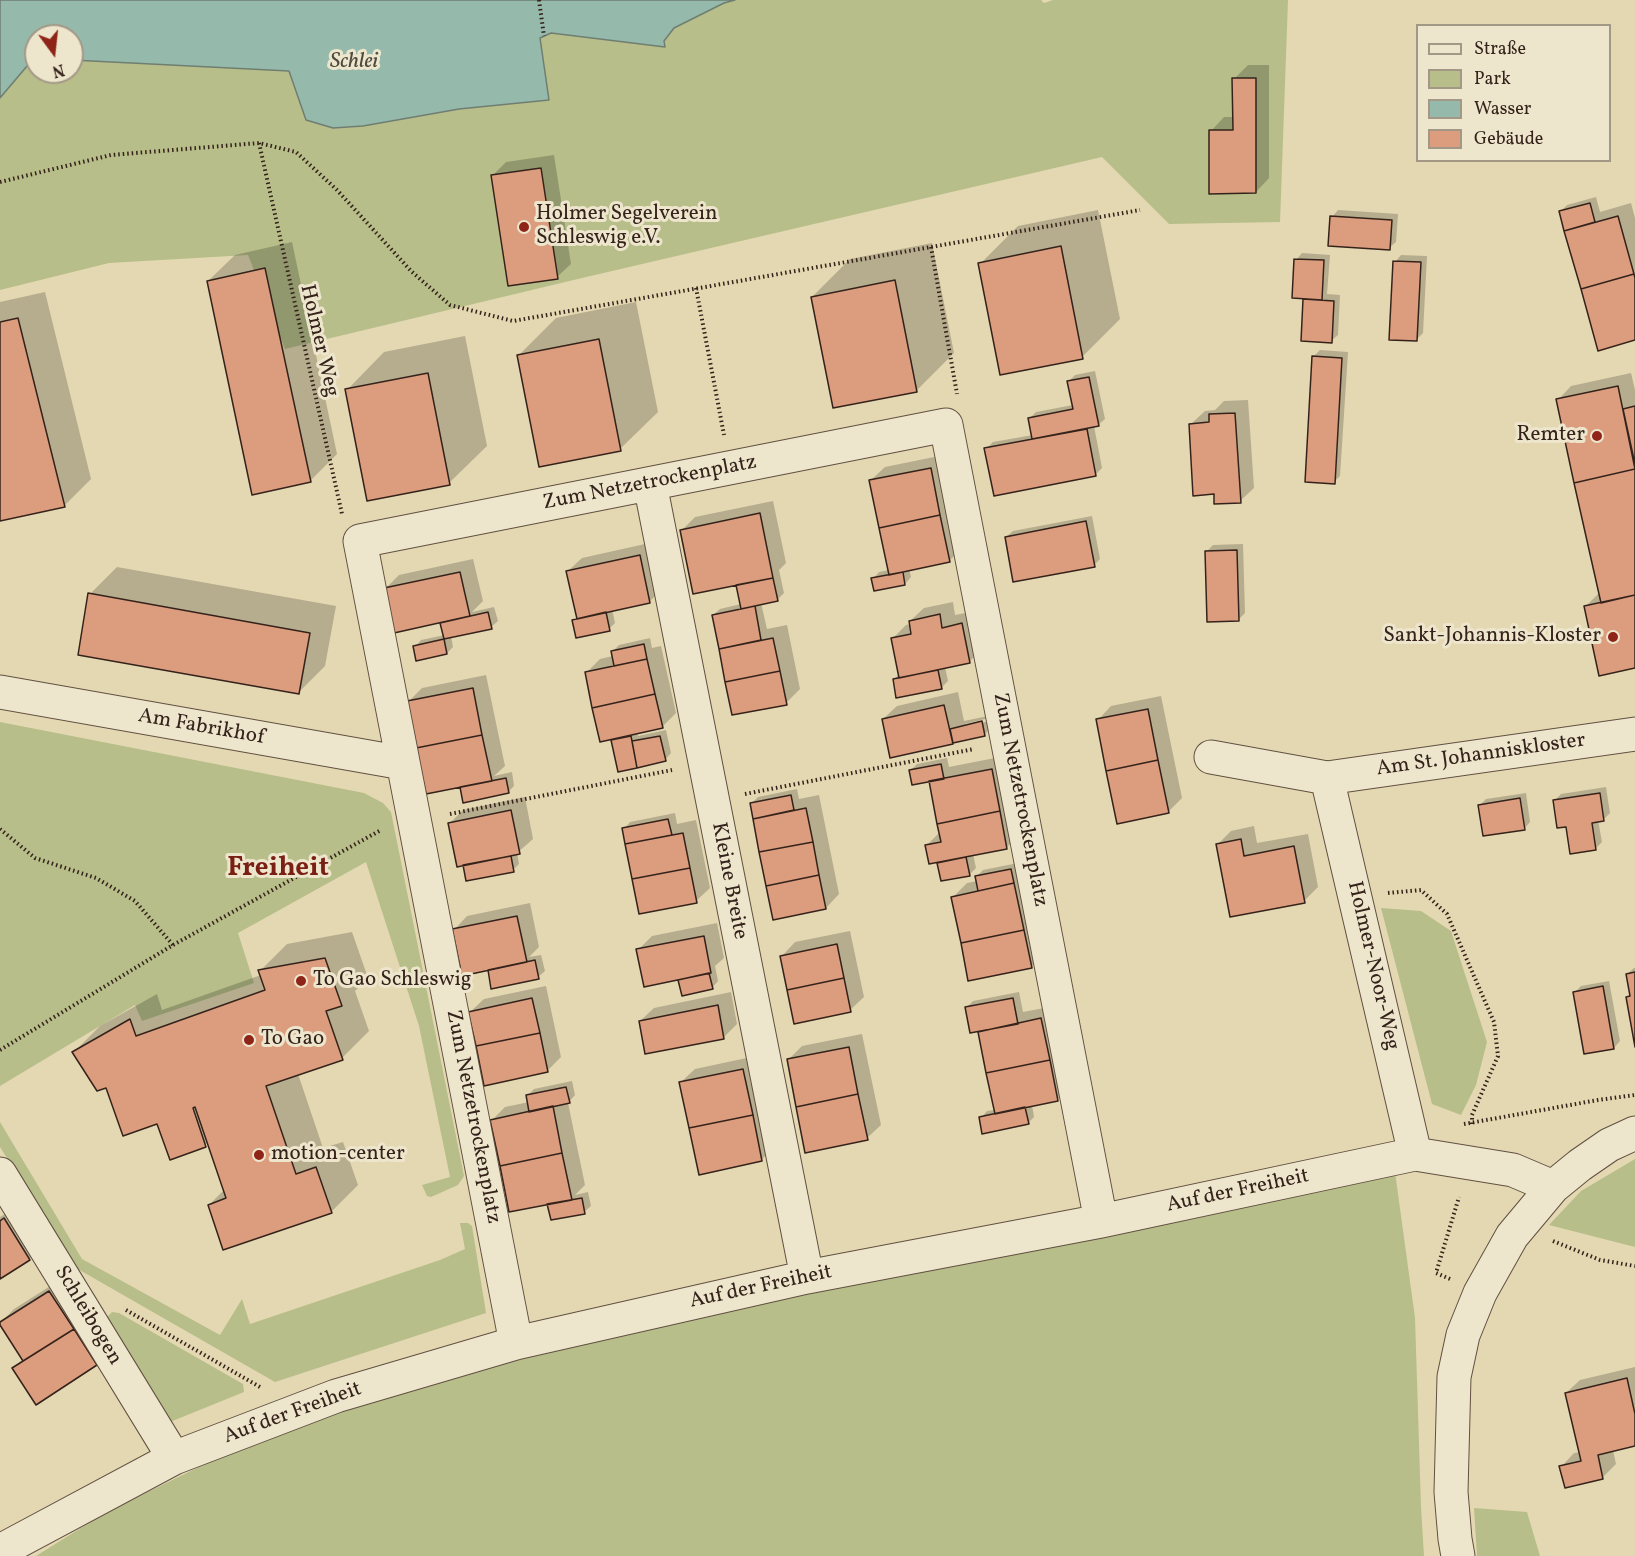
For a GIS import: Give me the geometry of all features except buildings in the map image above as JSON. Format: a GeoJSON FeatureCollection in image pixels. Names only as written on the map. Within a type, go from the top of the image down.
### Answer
{"type":"FeatureCollection","features":[{"type":"Feature","properties":{"kind":"street","name":"Zum Netzetrockenplatz"},"geometry":{"type":"LineString","coordinates":[[516,1343],[360,541],[946,425],[1101,1221]]}},
{"type":"Feature","properties":{"kind":"street","name":"Kleine Breite"},"geometry":{"type":"LineString","coordinates":[[650,484],[807,1277]]}},
{"type":"Feature","properties":{"kind":"street","name":"Am Fabrikhof"},"geometry":{"type":"LineString","coordinates":[[0,692],[403,763]]}},
{"type":"Feature","properties":{"kind":"street","name":"Am St. Johanniskloster"},"geometry":{"type":"LineString","coordinates":[[1211,757],[1328,778],[1635,734]]}},
{"type":"Feature","properties":{"kind":"street","name":"Holmer-Noor-Weg"},"geometry":{"type":"LineString","coordinates":[[1328,778],[1415,1154]]}},
{"type":"Feature","properties":{"kind":"street"},"geometry":{"type":"LineString","coordinates":[[1454,1550],[1451,1492],[1454,1377],[1463,1335],[1480,1293],[1512,1236],[1553,1187],[1609,1145],[1635,1133]]}},
{"type":"Feature","properties":{"kind":"street","name":"Auf der Freiheit"},"geometry":{"type":"LineString","coordinates":[[0,1551],[174,1458],[336,1396],[516,1343],[807,1277],[1101,1221],[1415,1154],[1513,1170],[1553,1187]]}},
{"type":"Feature","properties":{"kind":"street","name":"Schleibogen"},"geometry":{"type":"LineString","coordinates":[[0,1174],[174,1458]]}},
{"type":"Feature","properties":{"kind":"path"},"geometry":{"type":"LineString","coordinates":[[539,0],[544,36]]}},
{"type":"Feature","properties":{"kind":"path"},"geometry":{"type":"LineString","coordinates":[[0,182],[111,155],[259,142],[297,152],[337,190],[412,272],[450,305],[513,321],[1140,210]]}},
{"type":"Feature","properties":{"kind":"path","name":"Holmer Weg"},"geometry":{"type":"LineString","coordinates":[[259,142],[341,512],[360,541]]}},
{"type":"Feature","properties":{"kind":"path"},"geometry":{"type":"LineString","coordinates":[[931,247],[962,422],[946,425]]}},
{"type":"Feature","properties":{"kind":"path"},"geometry":{"type":"LineString","coordinates":[[696,288],[731,468]]}},
{"type":"Feature","properties":{"kind":"path"},"geometry":{"type":"LineString","coordinates":[[712,801],[1008,742]]}},
{"type":"Feature","properties":{"kind":"path"},"geometry":{"type":"LineString","coordinates":[[0,1050],[173,945],[388,826],[705,763]]}},
{"type":"Feature","properties":{"kind":"path"},"geometry":{"type":"LineString","coordinates":[[0,829],[35,858],[96,878],[135,901],[173,945]]}},
{"type":"Feature","properties":{"kind":"path"},"geometry":{"type":"LineString","coordinates":[[1356,896],[1421,890],[1447,914],[1494,1022],[1498,1056],[1472,1115],[1470,1162],[1436,1273],[1480,1293]]}},
{"type":"Feature","properties":{"kind":"path"},"geometry":{"type":"LineString","coordinates":[[1546,1238],[1600,1260],[1635,1266]]}},
{"type":"Feature","properties":{"kind":"path"},"geometry":{"type":"LineString","coordinates":[[121,1307],[261,1388]]}},
{"type":"Feature","properties":{"kind":"green space"},"geometry":{"type":"Polygon","coordinates":[[[735,0],[1041,0],[1044,3],[1053,0],[1288,0],[1280,222],[1169,224],[1102,157],[285,349],[248,255],[109,263],[0,290],[0,99],[24,69],[24,84],[84,84],[84,61],[289,71],[306,120],[333,128],[355,127],[459,109],[549,100],[539,38],[551,33],[665,47],[664,41],[674,28],[724,3],[735,0]]]}},
{"type":"Feature","properties":{"kind":"green space"},"geometry":{"type":"Polygon","coordinates":[[[0,722],[364,793],[383,803],[391,812],[464,1176],[458,1185],[431,1197],[427,1196],[422,1185],[450,1177],[419,1026],[366,862],[238,933],[254,983],[142,1021],[135,1005],[0,1086],[0,722]]]}},
{"type":"Feature","properties":{"kind":"green space"},"geometry":{"type":"Polygon","coordinates":[[[1381,908],[1421,911],[1451,931],[1487,1042],[1476,1085],[1461,1115],[1432,1104],[1381,908]]]}},
{"type":"Feature","properties":{"kind":"green space"},"geometry":{"type":"Polygon","coordinates":[[[0,1122],[82,1259],[220,1335],[242,1299],[250,1324],[440,1260],[465,1249],[460,1223],[468,1223],[472,1226],[486,1313],[275,1382],[76,1268],[0,1147],[0,1122]]]}},
{"type":"Feature","properties":{"kind":"green space"},"geometry":{"type":"Polygon","coordinates":[[[1635,1159],[1635,1247],[1549,1225],[1581,1191],[1635,1159]]]}},
{"type":"Feature","properties":{"kind":"green space"},"geometry":{"type":"Polygon","coordinates":[[[1395,1172],[1415,1318],[1424,1556],[36,1556],[105,1513],[258,1438],[529,1348],[1395,1172]]]}},
{"type":"Feature","properties":{"kind":"green space"},"geometry":{"type":"Polygon","coordinates":[[[112,1312],[119,1313],[243,1384],[244,1392],[170,1422],[108,1322],[107,1317],[112,1312]]]}},
{"type":"Feature","properties":{"kind":"green space"},"geometry":{"type":"Polygon","coordinates":[[[1474,1508],[1527,1512],[1540,1556],[1477,1556],[1474,1508]]]}},
{"type":"Feature","properties":{"kind":"water","name":"Schlei"},"geometry":{"type":"Polygon","coordinates":[[[0,0],[735,0],[724,3],[674,28],[664,41],[665,47],[551,33],[540,38],[549,100],[459,109],[363,126],[333,128],[306,120],[289,71],[84,61],[84,24],[24,24],[24,70],[0,98],[0,0]]]}},
{"type":"Feature","properties":{"kind":"place","name":"Holmer Segelverein Schleswig e.V."},"geometry":{"type":"Point","coordinates":[524,227]}},
{"type":"Feature","properties":{"kind":"place","name":"Remter"},"geometry":{"type":"Point","coordinates":[1597,436]}},
{"type":"Feature","properties":{"kind":"place","name":"Sankt-Johannis-Kloster"},"geometry":{"type":"Point","coordinates":[1613,637]}},
{"type":"Feature","properties":{"kind":"place","name":"To Gao Schleswig"},"geometry":{"type":"Point","coordinates":[301,981]}},
{"type":"Feature","properties":{"kind":"place","name":"To Gao"},"geometry":{"type":"Point","coordinates":[249,1040]}},
{"type":"Feature","properties":{"kind":"place","name":"motion-center"},"geometry":{"type":"Point","coordinates":[259,1155]}},
{"type":"Feature","properties":{"kind":"district","name":"Freiheit"},"geometry":{"type":"Point","coordinates":[278,870]}}]}
